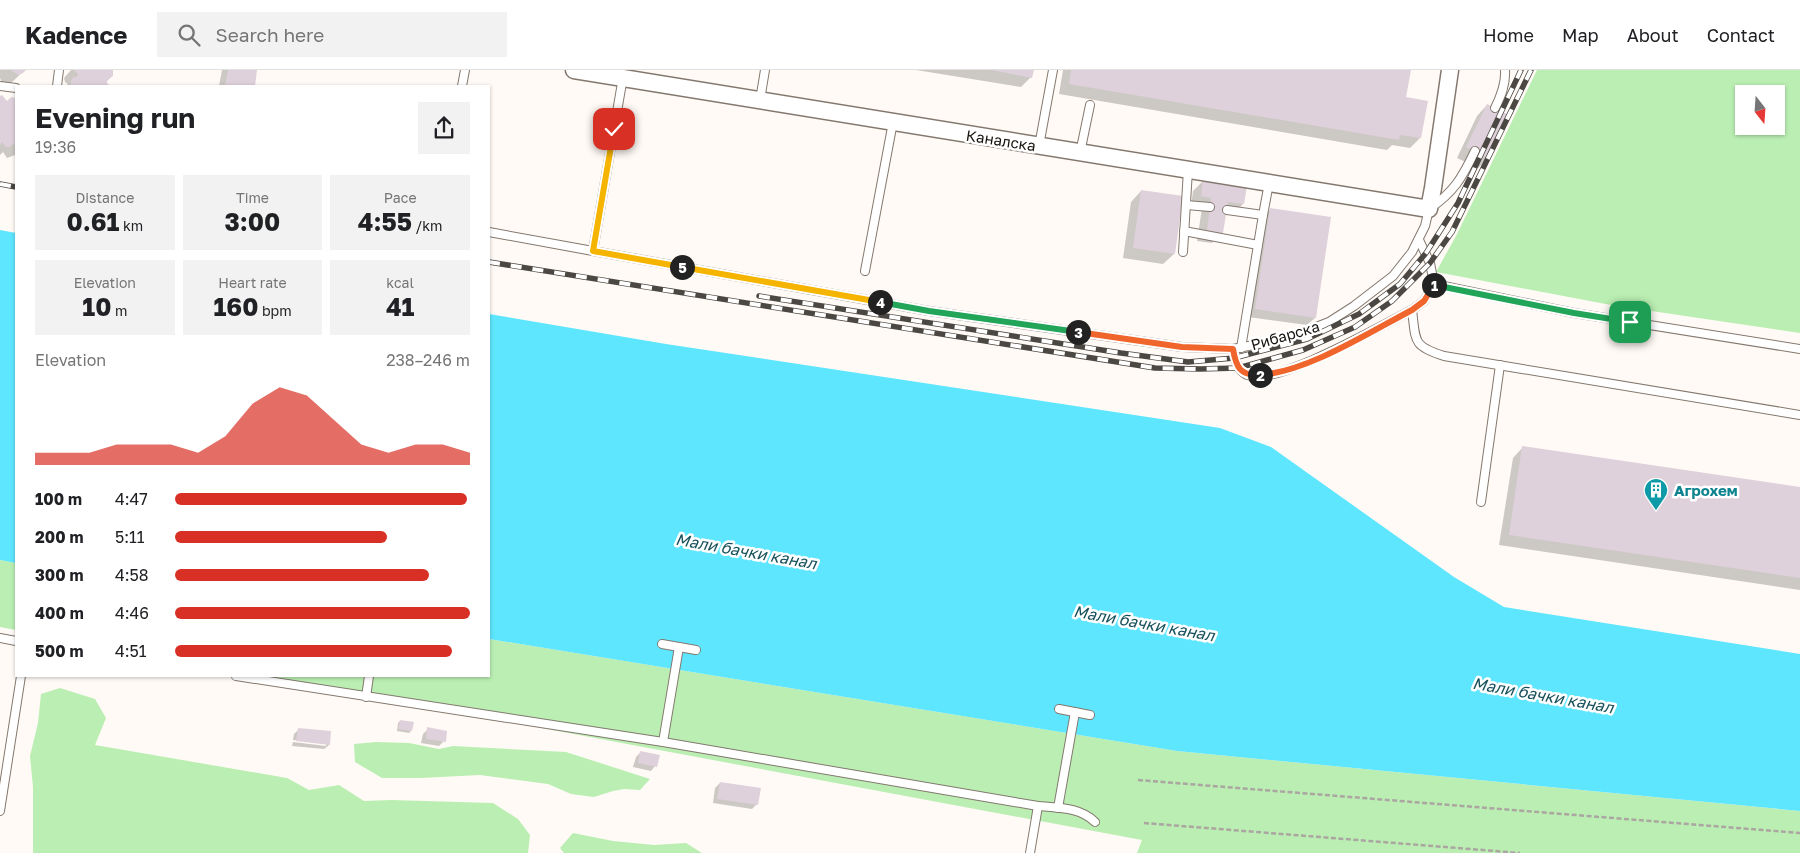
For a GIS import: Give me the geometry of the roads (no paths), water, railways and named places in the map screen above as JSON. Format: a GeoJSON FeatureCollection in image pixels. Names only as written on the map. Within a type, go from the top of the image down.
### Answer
{"type":"FeatureCollection","features":[{"type":"Feature","properties":{"kind":"street","name":"Каналска"},"geometry":{"type":"LineString","coordinates":[[574,70],[623,74],[760,100],[1429,209]]}},
{"type":"Feature","properties":{"kind":"street","name":"Рибарска"},"geometry":{"type":"LineString","coordinates":[[1429,209],[1434,188],[1450,70]]}},
{"type":"Feature","properties":{"kind":"lane"},"geometry":{"type":"LineString","coordinates":[[57,85],[59,70]]}},
{"type":"Feature","properties":{"kind":"lane"},"geometry":{"type":"LineString","coordinates":[[462,85],[465,70]]}},
{"type":"Feature","properties":{"kind":"lane"},"geometry":{"type":"LineString","coordinates":[[760,100],[765,70]]}},
{"type":"Feature","properties":{"kind":"lane"},"geometry":{"type":"LineString","coordinates":[[1039,146],[1053,70]]}},
{"type":"Feature","properties":{"kind":"lane"},"geometry":{"type":"LineString","coordinates":[[1495,108],[1501,96],[1506,78],[1505,70]]}},
{"type":"Feature","properties":{"kind":"lane"},"geometry":{"type":"LineString","coordinates":[[593,251],[623,74]]}},
{"type":"Feature","properties":{"kind":"lane"},"geometry":{"type":"LineString","coordinates":[[0,86],[15,88]]}},
{"type":"Feature","properties":{"kind":"lane"},"geometry":{"type":"LineString","coordinates":[[1080,153],[1090,105]]}},
{"type":"Feature","properties":{"kind":"lane"},"geometry":{"type":"LineString","coordinates":[[865,271],[893,122]]}},
{"type":"Feature","properties":{"kind":"lane"},"geometry":{"type":"LineString","coordinates":[[1429,209],[1444,199],[1461,179],[1475,151]]}},
{"type":"Feature","properties":{"kind":"lane"},"geometry":{"type":"LineString","coordinates":[[1183,252],[1188,170]]}},
{"type":"Feature","properties":{"kind":"lane"},"geometry":{"type":"LineString","coordinates":[[1269,183],[1237,348],[1238,368],[1247,375],[1266,375],[1314,361],[1412,310],[1424,301],[1434,284],[1430,263],[1419,240]]}},
{"type":"Feature","properties":{"kind":"lane"},"geometry":{"type":"LineString","coordinates":[[1186,205],[1210,207]]}},
{"type":"Feature","properties":{"kind":"lane","name":"Рибарска"},"geometry":{"type":"LineString","coordinates":[[490,232],[929,311],[1182,347],[1237,348],[1279,340],[1329,322],[1361,301],[1393,276],[1419,240],[1429,209]]}},
{"type":"Feature","properties":{"kind":"lane"},"geometry":{"type":"LineString","coordinates":[[1227,210],[1263,215]]}},
{"type":"Feature","properties":{"kind":"lane"},"geometry":{"type":"LineString","coordinates":[[1184,231],[1258,245]]}},
{"type":"Feature","properties":{"kind":"lane"},"geometry":{"type":"LineString","coordinates":[[1434,284],[1574,313],[1800,349]]}},
{"type":"Feature","properties":{"kind":"lane"},"geometry":{"type":"LineString","coordinates":[[1412,310],[1415,337],[1418,343],[1426,350],[1444,356],[1800,414]]}},
{"type":"Feature","properties":{"kind":"lane"},"geometry":{"type":"LineString","coordinates":[[1481,502],[1500,365]]}},
{"type":"Feature","properties":{"kind":"lane"},"geometry":{"type":"LineString","coordinates":[[0,638],[15,641]]}},
{"type":"Feature","properties":{"kind":"lane"},"geometry":{"type":"LineString","coordinates":[[662,644],[696,650]]}},
{"type":"Feature","properties":{"kind":"lane"},"geometry":{"type":"LineString","coordinates":[[663,742],[679,647]]}},
{"type":"Feature","properties":{"kind":"lane"},"geometry":{"type":"LineString","coordinates":[[0,811],[21,677]]}},
{"type":"Feature","properties":{"kind":"lane"},"geometry":{"type":"LineString","coordinates":[[242,677],[663,742],[1038,806],[1079,811],[1089,816],[1095,822]]}},
{"type":"Feature","properties":{"kind":"lane"},"geometry":{"type":"LineString","coordinates":[[366,697],[369,677]]}},
{"type":"Feature","properties":{"kind":"lane"},"geometry":{"type":"LineString","coordinates":[[1059,709],[1090,715]]}},
{"type":"Feature","properties":{"kind":"lane"},"geometry":{"type":"LineString","coordinates":[[1058,808],[1075,712]]}},
{"type":"Feature","properties":{"kind":"lane"},"geometry":{"type":"LineString","coordinates":[[1030,853],[1038,806]]}},
{"type":"Feature","properties":{"kind":"water"},"geometry":{"type":"Polygon","coordinates":[[[0,230],[15,233],[15,563],[0,560],[0,230]]]}},
{"type":"Feature","properties":{"kind":"water","name":"Мали бачки канал"},"geometry":{"type":"Polygon","coordinates":[[[490,314],[666,344],[1220,428],[1271,447],[1454,577],[1504,607],[1800,654],[1800,811],[1177,751],[490,639],[490,314]]]}},
{"type":"Feature","properties":{"kind":"railway"},"geometry":{"type":"LineString","coordinates":[[759,296],[1188,362],[1234,358],[1307,339],[1359,314],[1400,284],[1426,253],[1458,203],[1521,70]]}},
{"type":"Feature","properties":{"kind":"railway"},"geometry":{"type":"LineString","coordinates":[[490,262],[1155,368],[1238,368],[1303,350],[1355,327],[1392,301],[1430,263],[1452,232],[1531,70]]}},
{"type":"Feature","properties":{"kind":"railway"},"geometry":{"type":"LineString","coordinates":[[0,184],[15,187]]}},
{"type":"Feature","properties":{"kind":"place","name":"Агрохем"},"geometry":{"type":"Point","coordinates":[1656,511]}}]}
